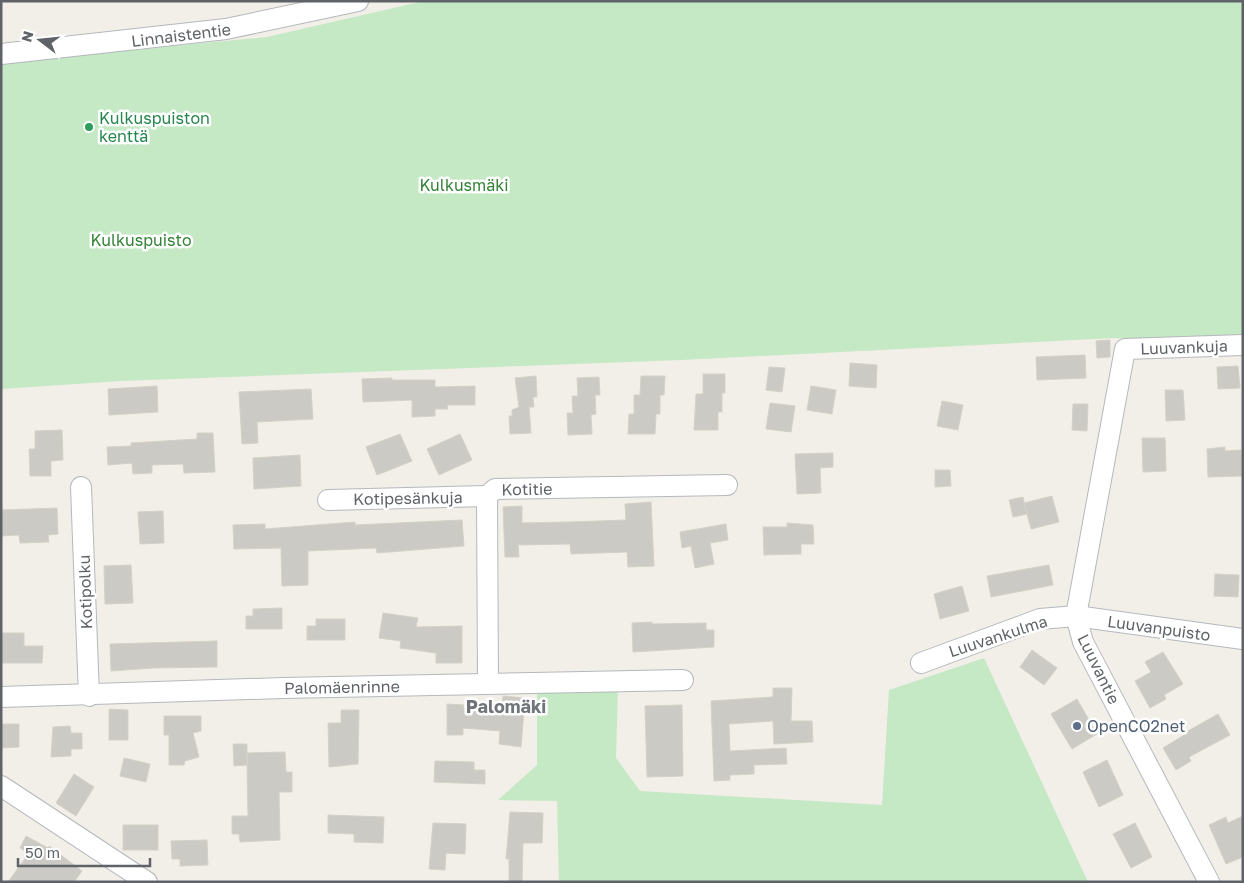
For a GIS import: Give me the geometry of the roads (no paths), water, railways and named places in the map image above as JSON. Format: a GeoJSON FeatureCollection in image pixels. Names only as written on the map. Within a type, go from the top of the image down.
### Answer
{"type":"FeatureCollection","features":[{"type":"Feature","properties":{"kind":"street","name":"Linnaistentie"},"geometry":{"type":"LineString","coordinates":[[1,54],[226,29],[358,1]]}},
{"type":"Feature","properties":{"kind":"street","name":"Luuvankuja"},"geometry":{"type":"LineString","coordinates":[[1125,349],[1243,345]]}},
{"type":"Feature","properties":{"kind":"street","name":"Luuvantie"},"geometry":{"type":"LineString","coordinates":[[1125,349],[1076,616],[1083,642],[1209,882]]}},
{"type":"Feature","properties":{"kind":"street","name":"Kotitie"},"geometry":{"type":"LineString","coordinates":[[488,683],[488,496],[495,489],[727,485]]}},
{"type":"Feature","properties":{"kind":"street","name":"Kotipolku"},"geometry":{"type":"LineString","coordinates":[[81,487],[89,696]]}},
{"type":"Feature","properties":{"kind":"street","name":"Kotipesänkuja"},"geometry":{"type":"LineString","coordinates":[[328,500],[488,496]]}},
{"type":"Feature","properties":{"kind":"street","name":"Luuvanpuisto"},"geometry":{"type":"LineString","coordinates":[[1076,616],[1243,640]]}},
{"type":"Feature","properties":{"kind":"street","name":"Luuvankulma"},"geometry":{"type":"LineString","coordinates":[[921,663],[1040,619],[1076,616]]}},
{"type":"Feature","properties":{"kind":"street","name":"Palomäenrinne"},"geometry":{"type":"LineString","coordinates":[[1,697],[89,696],[488,683],[683,680]]}},
{"type":"Feature","properties":{"kind":"street"},"geometry":{"type":"LineString","coordinates":[[1,786],[147,882]]}},
{"type":"Feature","properties":{"kind":"place","name":"Kulkuspuiston kenttä"},"geometry":{"type":"Point","coordinates":[89,127]}},
{"type":"Feature","properties":{"kind":"place","name":"OpenCO2net"},"geometry":{"type":"Point","coordinates":[1077,726]}},
{"type":"Feature","properties":{"kind":"district","name":"Palomäki"},"geometry":{"type":"Point","coordinates":[506,707]}},
{"type":"Feature","properties":{"kind":"park label","name":"Kulkusmäki"},"geometry":{"type":"Point","coordinates":[464,185]}},
{"type":"Feature","properties":{"kind":"park label","name":"Kulkuspuisto"},"geometry":{"type":"Point","coordinates":[141,240]}}]}
